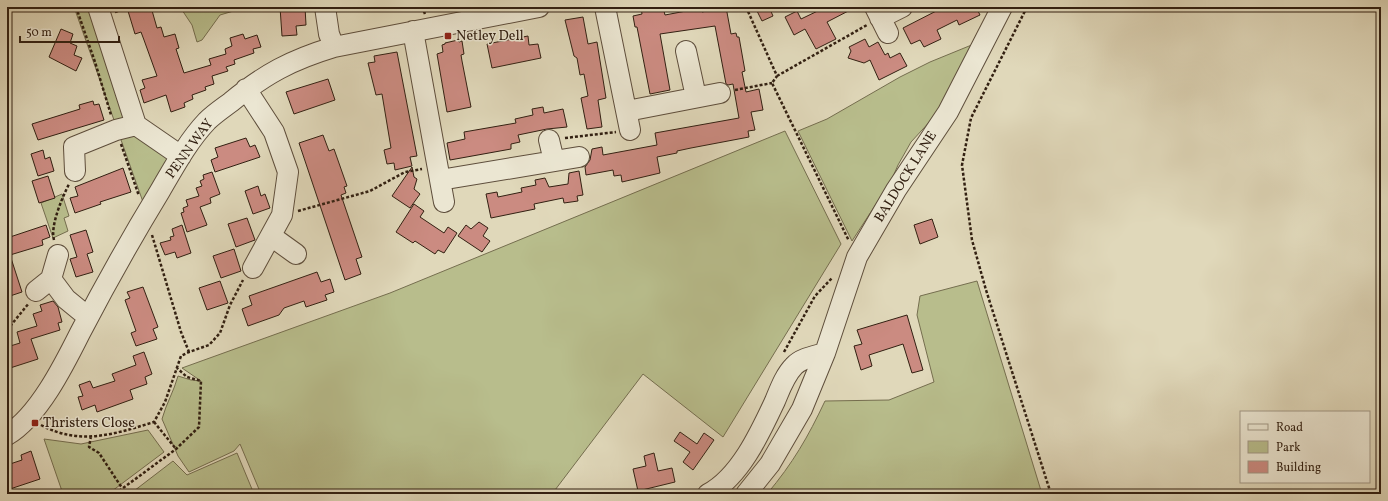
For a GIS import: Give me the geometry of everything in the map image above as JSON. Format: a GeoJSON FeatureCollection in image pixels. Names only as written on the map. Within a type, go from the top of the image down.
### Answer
{"type":"FeatureCollection","features":[{"type":"Feature","properties":{"kind":"street"},"geometry":{"type":"LineString","coordinates":[[98,7],[136,125],[181,156]]}},
{"type":"Feature","properties":{"kind":"street"},"geometry":{"type":"LineString","coordinates":[[324,7],[329,34],[334,47]]}},
{"type":"Feature","properties":{"kind":"street","name":"PENN WAY"},"geometry":{"type":"LineString","coordinates":[[7,435],[29,418],[62,369],[88,317],[146,214],[181,156],[208,120],[246,89],[266,75],[286,64],[334,47],[413,31],[496,11],[539,7]]}},
{"type":"Feature","properties":{"kind":"street"},"geometry":{"type":"LineString","coordinates":[[605,7],[630,130]]}},
{"type":"Feature","properties":{"kind":"street"},"geometry":{"type":"LineString","coordinates":[[881,19],[902,7]]}},
{"type":"Feature","properties":{"kind":"street","name":"BALDOCK LANE"},"geometry":{"type":"LineString","coordinates":[[746,494],[770,464],[786,439],[802,409],[825,353],[857,257],[896,190],[948,112],[1002,7]]}},
{"type":"Feature","properties":{"kind":"street"},"geometry":{"type":"LineString","coordinates":[[413,31],[444,202]]}},
{"type":"Feature","properties":{"kind":"street"},"geometry":{"type":"LineString","coordinates":[[686,51],[696,96]]}},
{"type":"Feature","properties":{"kind":"street"},"geometry":{"type":"LineString","coordinates":[[246,89],[274,132],[288,172],[282,215],[253,268]]}},
{"type":"Feature","properties":{"kind":"street"},"geometry":{"type":"LineString","coordinates":[[627,111],[696,96],[720,93]]}},
{"type":"Feature","properties":{"kind":"street"},"geometry":{"type":"LineString","coordinates":[[75,171],[74,147],[116,130],[136,125]]}},
{"type":"Feature","properties":{"kind":"street"},"geometry":{"type":"LineString","coordinates":[[549,140],[554,161]]}},
{"type":"Feature","properties":{"kind":"street"},"geometry":{"type":"LineString","coordinates":[[439,173],[579,157]]}},
{"type":"Feature","properties":{"kind":"street"},"geometry":{"type":"LineString","coordinates":[[271,236],[296,254]]}},
{"type":"Feature","properties":{"kind":"street"},"geometry":{"type":"LineString","coordinates":[[58,255],[44,285],[66,299],[88,317]]}},
{"type":"Feature","properties":{"kind":"street"},"geometry":{"type":"LineString","coordinates":[[708,494],[724,484],[759,435],[787,375],[794,365],[805,359],[825,353]]}},
{"type":"Feature","properties":{"kind":"path"},"geometry":{"type":"LineString","coordinates":[[76,7],[116,130],[146,214],[181,332],[189,352]]}},
{"type":"Feature","properties":{"kind":"path"},"geometry":{"type":"LineString","coordinates":[[746,7],[777,76]]}},
{"type":"Feature","properties":{"kind":"path"},"geometry":{"type":"LineString","coordinates":[[1027,7],[971,118],[962,165],[968,216],[976,254],[1051,494]]}},
{"type":"Feature","properties":{"kind":"path"},"geometry":{"type":"LineString","coordinates":[[720,93],[772,83],[777,76],[881,19]]}},
{"type":"Feature","properties":{"kind":"path"},"geometry":{"type":"LineString","coordinates":[[772,83],[857,257]]}},
{"type":"Feature","properties":{"kind":"path"},"geometry":{"type":"LineString","coordinates":[[549,140],[630,130]]}},
{"type":"Feature","properties":{"kind":"path"},"geometry":{"type":"LineString","coordinates":[[58,255],[53,235],[60,204],[75,171]]}},
{"type":"Feature","properties":{"kind":"path"},"geometry":{"type":"LineString","coordinates":[[282,215],[370,191],[405,172],[439,173]]}},
{"type":"Feature","properties":{"kind":"path"},"geometry":{"type":"LineString","coordinates":[[29,418],[51,430],[70,436],[91,436],[123,432],[154,422],[165,402],[181,356],[209,345],[220,333],[233,298],[244,279],[253,268]]}},
{"type":"Feature","properties":{"kind":"path"},"geometry":{"type":"LineString","coordinates":[[7,330],[44,285]]}},
{"type":"Feature","properties":{"kind":"path"},"geometry":{"type":"LineString","coordinates":[[114,494],[176,449],[199,427],[202,381],[187,377],[177,368]]}},
{"type":"Feature","properties":{"kind":"path"},"geometry":{"type":"LineString","coordinates":[[154,422],[176,449]]}},
{"type":"Feature","properties":{"kind":"path"},"geometry":{"type":"LineString","coordinates":[[91,436],[89,447],[99,452],[122,488]]}},
{"type":"Feature","properties":{"kind":"green space"},"geometry":{"type":"Polygon","coordinates":[[[74,7],[94,7],[136,132],[171,157],[143,202],[74,7]]]}},
{"type":"Feature","properties":{"kind":"green space"},"geometry":{"type":"Polygon","coordinates":[[[180,7],[247,7],[220,15],[202,40],[197,42],[192,25],[180,7]]]}},
{"type":"Feature","properties":{"kind":"green space"},"geometry":{"type":"Polygon","coordinates":[[[974,44],[957,81],[934,117],[911,142],[891,181],[852,241],[798,131],[827,119],[900,77],[930,62],[974,44]]]}},
{"type":"Feature","properties":{"kind":"green space"},"geometry":{"type":"Polygon","coordinates":[[[785,131],[841,244],[723,437],[643,374],[552,494],[261,494],[240,444],[234,451],[189,472],[178,456],[162,419],[178,376],[201,381],[182,368],[390,293],[785,131]]]}},
{"type":"Feature","properties":{"kind":"green space"},"geometry":{"type":"Polygon","coordinates":[[[62,194],[69,216],[64,218],[68,231],[53,238],[41,203],[62,194]]]}},
{"type":"Feature","properties":{"kind":"green space"},"geometry":{"type":"Polygon","coordinates":[[[977,281],[1042,494],[767,494],[785,471],[799,449],[825,401],[889,400],[934,382],[917,315],[920,296],[977,281]]]}},
{"type":"Feature","properties":{"kind":"green space"},"geometry":{"type":"Polygon","coordinates":[[[148,430],[164,452],[108,494],[63,494],[44,439],[81,444],[148,430]]]}},
{"type":"Feature","properties":{"kind":"green space"},"geometry":{"type":"Polygon","coordinates":[[[237,453],[254,494],[130,494],[173,461],[187,475],[237,453]]]}},
{"type":"Feature","properties":{"kind":"building"},"geometry":{"type":"Polygon","coordinates":[[[143,7],[151,7],[157,28],[161,27],[164,37],[175,34],[179,48],[176,49],[184,73],[211,65],[209,59],[226,54],[225,49],[232,46],[230,38],[243,34],[245,39],[257,35],[261,47],[253,49],[254,53],[234,60],[235,64],[226,67],[228,71],[212,76],[214,84],[205,87],[206,90],[192,95],[193,99],[184,103],[185,107],[171,112],[166,95],[144,103],[140,90],[145,88],[142,80],[157,76],[141,32],[135,34],[128,11],[143,7]]]}},
{"type":"Feature","properties":{"kind":"building"},"geometry":{"type":"Polygon","coordinates":[[[280,7],[305,7],[306,25],[296,26],[297,35],[282,36],[280,7]]]}},
{"type":"Feature","properties":{"kind":"building"},"geometry":{"type":"Polygon","coordinates":[[[641,7],[663,7],[665,15],[702,8],[702,12],[726,7],[731,34],[736,33],[737,37],[739,37],[745,71],[742,72],[746,92],[759,89],[763,110],[751,112],[755,130],[748,131],[749,137],[677,151],[677,153],[657,157],[660,173],[622,182],[621,175],[614,176],[613,170],[586,175],[585,167],[590,160],[592,149],[602,147],[603,155],[657,145],[655,133],[739,118],[733,84],[726,84],[715,26],[660,34],[670,90],[650,94],[637,27],[635,27],[633,16],[642,14],[641,7]]]}},
{"type":"Feature","properties":{"kind":"building"},"geometry":{"type":"Polygon","coordinates":[[[755,7],[769,7],[773,16],[762,21],[755,7]]]}},
{"type":"Feature","properties":{"kind":"building"},"geometry":{"type":"Polygon","coordinates":[[[826,7],[856,7],[827,22],[836,39],[816,49],[805,29],[794,35],[785,17],[797,11],[801,19],[826,7]]]}},
{"type":"Feature","properties":{"kind":"building"},"geometry":{"type":"Polygon","coordinates":[[[944,7],[976,7],[980,15],[959,25],[957,20],[937,30],[941,39],[924,47],[920,40],[911,44],[903,28],[944,7]]]}},
{"type":"Feature","properties":{"kind":"building"},"geometry":{"type":"Polygon","coordinates":[[[583,17],[588,44],[597,42],[606,98],[598,100],[602,127],[587,129],[581,98],[588,96],[584,74],[580,75],[577,58],[574,56],[565,20],[583,17]]]}},
{"type":"Feature","properties":{"kind":"building"},"geometry":{"type":"Polygon","coordinates":[[[61,29],[73,34],[70,43],[77,46],[74,55],[82,58],[76,71],[49,57],[61,29]]]}},
{"type":"Feature","properties":{"kind":"building"},"geometry":{"type":"Polygon","coordinates":[[[528,36],[529,45],[538,44],[541,58],[492,68],[487,44],[528,36]]]}},
{"type":"Feature","properties":{"kind":"building"},"geometry":{"type":"Polygon","coordinates":[[[865,39],[869,47],[878,42],[885,55],[888,53],[890,58],[900,53],[907,66],[879,80],[870,60],[864,63],[848,58],[851,51],[849,47],[865,39]]]}},
{"type":"Feature","properties":{"kind":"building"},"geometry":{"type":"Polygon","coordinates":[[[458,40],[459,42],[462,41],[464,54],[461,55],[471,107],[447,112],[437,54],[443,52],[442,45],[445,43],[458,40]]]}},
{"type":"Feature","properties":{"kind":"building"},"geometry":{"type":"Polygon","coordinates":[[[397,52],[417,156],[410,157],[412,166],[395,170],[394,163],[387,164],[384,150],[391,148],[382,94],[376,95],[368,63],[375,62],[374,56],[397,52]]]}},
{"type":"Feature","properties":{"kind":"building"},"geometry":{"type":"Polygon","coordinates":[[[328,79],[335,100],[294,114],[286,92],[328,79]]]}},
{"type":"Feature","properties":{"kind":"building"},"geometry":{"type":"Polygon","coordinates":[[[93,101],[94,105],[99,104],[104,120],[38,140],[32,124],[80,109],[79,105],[93,101]]]}},
{"type":"Feature","properties":{"kind":"building"},"geometry":{"type":"Polygon","coordinates":[[[543,107],[544,113],[563,109],[567,127],[547,129],[518,135],[520,142],[511,144],[511,149],[450,160],[447,143],[465,139],[464,132],[516,123],[515,119],[533,115],[532,109],[543,107]]]}},
{"type":"Feature","properties":{"kind":"building"},"geometry":{"type":"Polygon","coordinates":[[[323,135],[329,151],[334,149],[347,186],[344,187],[346,193],[341,195],[362,257],[356,259],[361,274],[345,280],[299,143],[323,135]]]}},
{"type":"Feature","properties":{"kind":"building"},"geometry":{"type":"Polygon","coordinates":[[[246,138],[250,147],[255,145],[260,157],[215,172],[211,160],[218,157],[215,148],[246,138]]]}},
{"type":"Feature","properties":{"kind":"building"},"geometry":{"type":"Polygon","coordinates":[[[43,150],[45,159],[50,157],[54,171],[38,176],[31,154],[43,150]]]}},
{"type":"Feature","properties":{"kind":"building"},"geometry":{"type":"Polygon","coordinates":[[[412,167],[414,177],[417,179],[414,189],[420,194],[410,208],[392,196],[412,167]]]}},
{"type":"Feature","properties":{"kind":"building"},"geometry":{"type":"Polygon","coordinates":[[[123,168],[131,192],[100,202],[101,204],[75,213],[70,198],[78,196],[75,187],[123,168]]]}},
{"type":"Feature","properties":{"kind":"building"},"geometry":{"type":"Polygon","coordinates":[[[579,171],[583,195],[577,196],[578,201],[564,203],[563,198],[534,204],[535,209],[491,218],[486,194],[497,192],[498,197],[522,192],[521,188],[536,185],[535,180],[545,178],[549,187],[568,184],[569,173],[579,171]]]}},
{"type":"Feature","properties":{"kind":"building"},"geometry":{"type":"Polygon","coordinates":[[[212,172],[220,194],[210,198],[211,203],[200,207],[207,225],[187,232],[181,213],[184,212],[183,208],[188,206],[186,200],[199,196],[196,188],[202,186],[200,181],[204,179],[203,175],[212,172]]]}},
{"type":"Feature","properties":{"kind":"building"},"geometry":{"type":"Polygon","coordinates":[[[48,176],[55,198],[39,203],[32,181],[48,176]]]}},
{"type":"Feature","properties":{"kind":"building"},"geometry":{"type":"Polygon","coordinates":[[[258,186],[261,196],[265,194],[270,208],[253,214],[245,191],[258,186]]]}},
{"type":"Feature","properties":{"kind":"building"},"geometry":{"type":"Polygon","coordinates":[[[414,204],[424,211],[420,217],[444,233],[448,227],[457,233],[444,253],[438,250],[435,254],[415,241],[413,243],[396,232],[414,204]]]}},
{"type":"Feature","properties":{"kind":"building"},"geometry":{"type":"Polygon","coordinates":[[[247,218],[255,240],[236,247],[228,224],[247,218]]]}},
{"type":"Feature","properties":{"kind":"building"},"geometry":{"type":"Polygon","coordinates":[[[932,219],[938,237],[920,244],[914,225],[932,219]]]}},
{"type":"Feature","properties":{"kind":"building"},"geometry":{"type":"Polygon","coordinates":[[[479,222],[488,228],[483,236],[490,241],[482,252],[458,236],[466,225],[471,229],[479,222]]]}},
{"type":"Feature","properties":{"kind":"building"},"geometry":{"type":"Polygon","coordinates":[[[46,225],[50,237],[42,240],[43,245],[10,255],[22,292],[7,297],[7,238],[46,225]]]}},
{"type":"Feature","properties":{"kind":"building"},"geometry":{"type":"Polygon","coordinates":[[[182,225],[191,253],[177,258],[175,252],[165,255],[160,243],[171,240],[170,237],[174,236],[172,229],[182,225]]]}},
{"type":"Feature","properties":{"kind":"building"},"geometry":{"type":"Polygon","coordinates":[[[86,230],[93,252],[87,254],[93,272],[76,277],[70,259],[77,257],[70,235],[86,230]]]}},
{"type":"Feature","properties":{"kind":"building"},"geometry":{"type":"Polygon","coordinates":[[[234,249],[241,271],[221,278],[213,256],[234,249]]]}},
{"type":"Feature","properties":{"kind":"building"},"geometry":{"type":"Polygon","coordinates":[[[317,272],[321,282],[330,279],[334,292],[325,295],[327,300],[306,307],[304,301],[284,308],[279,315],[248,326],[242,309],[252,305],[249,296],[317,272]]]}},
{"type":"Feature","properties":{"kind":"building"},"geometry":{"type":"Polygon","coordinates":[[[220,281],[228,303],[207,310],[199,288],[220,281]]]}},
{"type":"Feature","properties":{"kind":"building"},"geometry":{"type":"Polygon","coordinates":[[[143,287],[158,327],[153,329],[157,339],[136,346],[131,333],[136,331],[125,300],[130,298],[127,292],[143,287]]]}},
{"type":"Feature","properties":{"kind":"building"},"geometry":{"type":"Polygon","coordinates":[[[53,301],[58,307],[62,322],[58,323],[60,330],[31,339],[38,359],[7,369],[7,347],[20,343],[17,332],[37,326],[33,314],[42,311],[40,305],[53,301]]]}},
{"type":"Feature","properties":{"kind":"building"},"geometry":{"type":"Polygon","coordinates":[[[907,315],[923,370],[912,373],[903,344],[869,355],[872,366],[861,370],[854,346],[862,344],[857,330],[907,315]]]}},
{"type":"Feature","properties":{"kind":"building"},"geometry":{"type":"Polygon","coordinates":[[[144,352],[152,374],[145,377],[147,384],[130,390],[133,399],[97,412],[95,405],[82,410],[78,397],[83,396],[79,385],[90,381],[93,388],[115,381],[112,374],[136,365],[133,356],[144,352]]]}},
{"type":"Feature","properties":{"kind":"building"},"geometry":{"type":"Polygon","coordinates":[[[680,432],[697,444],[704,433],[714,440],[693,470],[683,462],[690,452],[674,441],[680,432]]]}},
{"type":"Feature","properties":{"kind":"building"},"geometry":{"type":"Polygon","coordinates":[[[31,451],[40,479],[7,490],[7,465],[22,460],[21,455],[31,451]]]}},
{"type":"Feature","properties":{"kind":"building"},"geometry":{"type":"Polygon","coordinates":[[[654,453],[658,471],[672,468],[675,482],[638,491],[633,469],[646,466],[644,456],[654,453]]]}},
{"type":"Feature","properties":{"kind":"place","name":"Netley Dell"},"geometry":{"type":"Point","coordinates":[448,36]}},
{"type":"Feature","properties":{"kind":"place","name":"Thristers Close"},"geometry":{"type":"Point","coordinates":[35,423]}}]}
